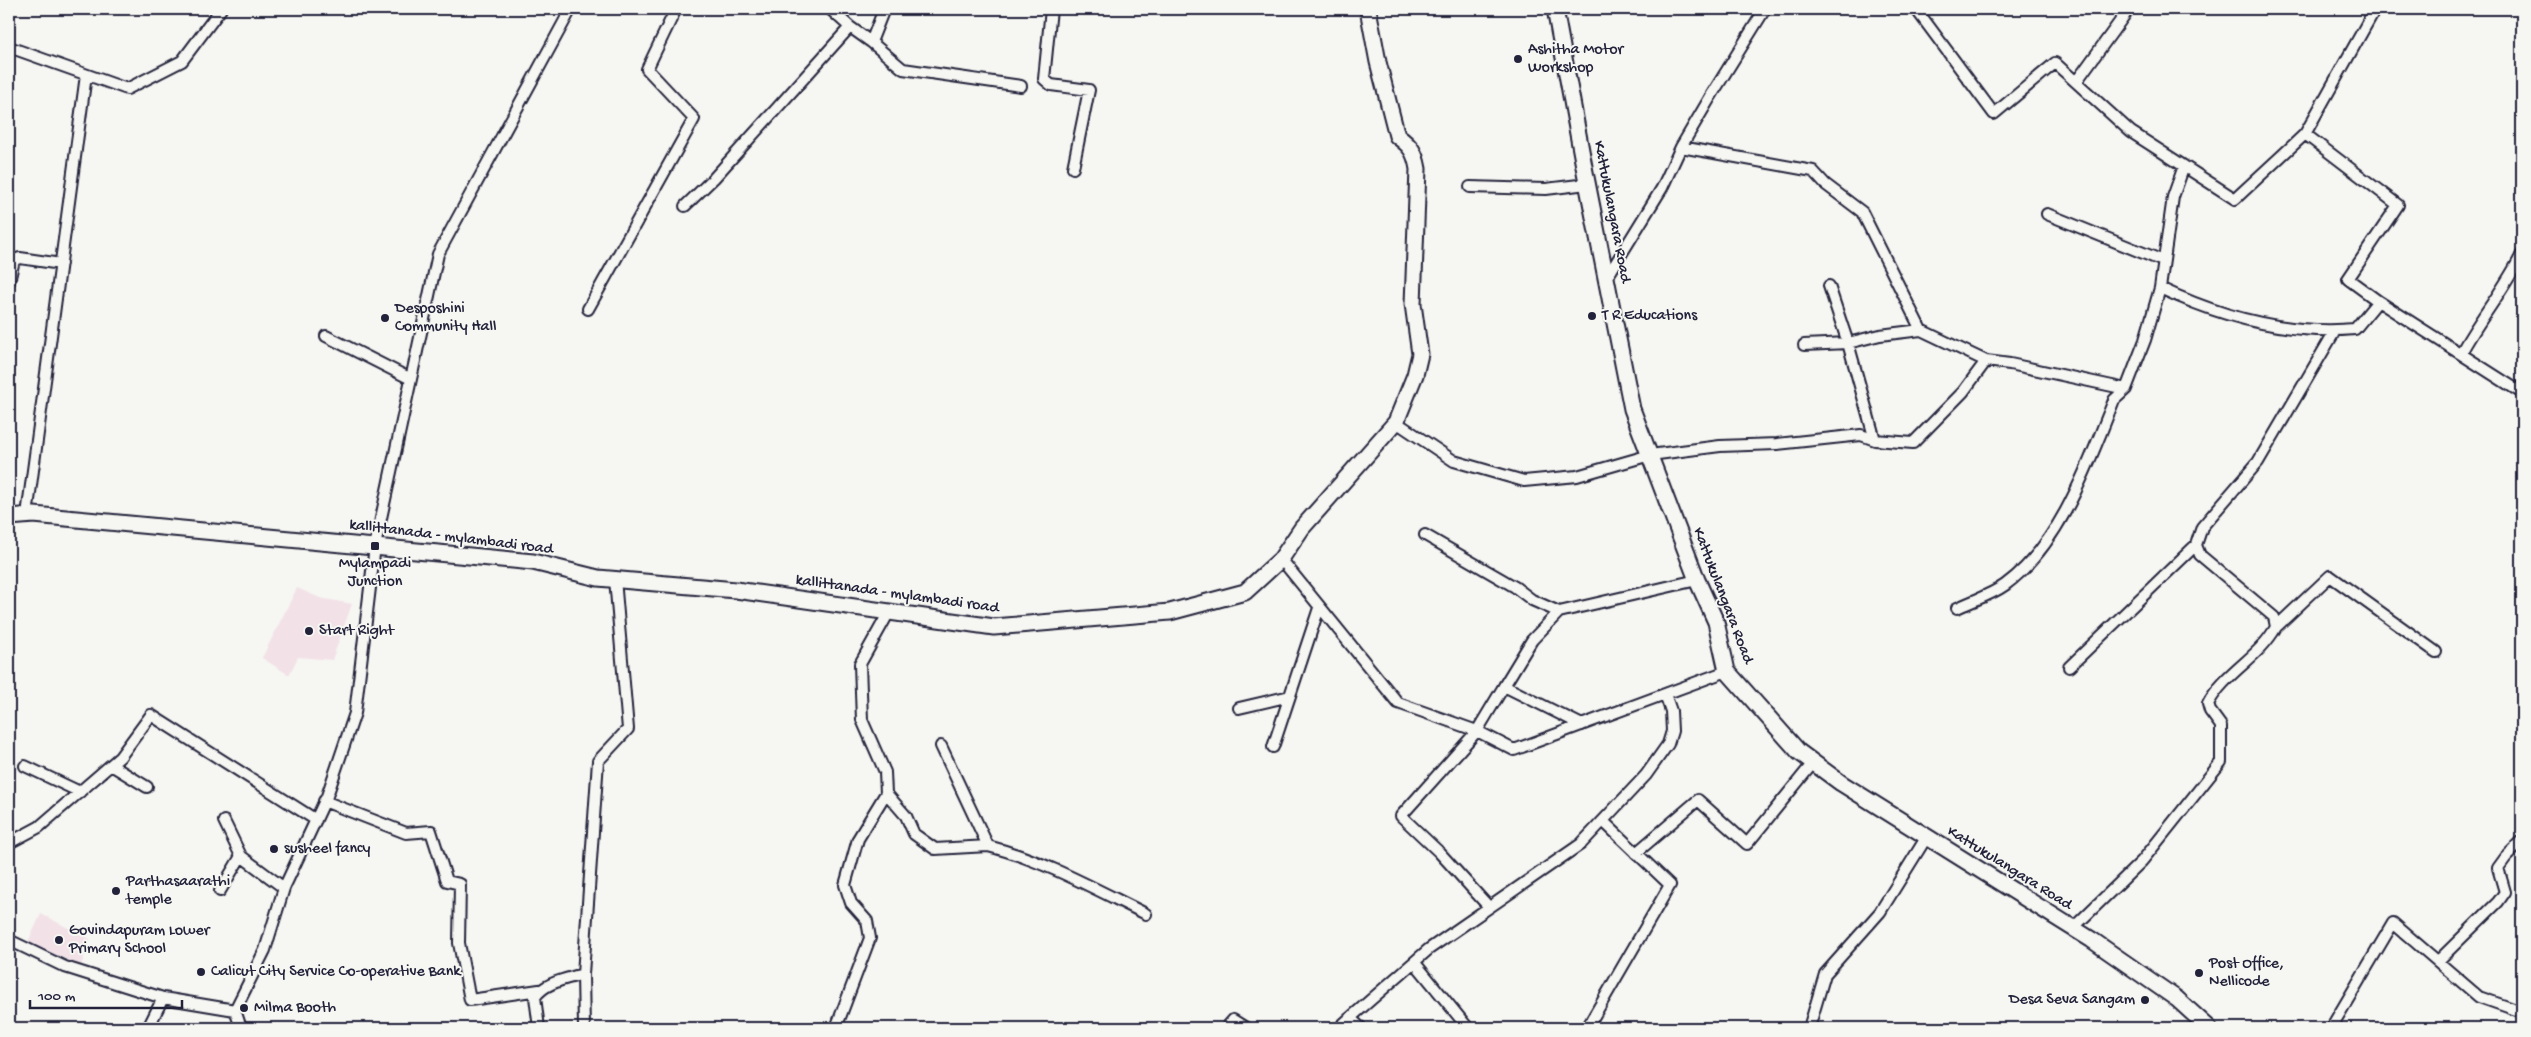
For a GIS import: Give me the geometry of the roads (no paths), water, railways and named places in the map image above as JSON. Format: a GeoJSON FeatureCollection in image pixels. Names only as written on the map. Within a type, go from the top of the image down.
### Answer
{"type":"FeatureCollection","features":[{"type":"Feature","properties":{"kind":"street"},"geometry":{"type":"LineString","coordinates":[[9,48],[127,89],[182,61],[221,9]]}},
{"type":"Feature","properties":{"kind":"street"},"geometry":{"type":"LineString","coordinates":[[240,1028],[235,1010],[265,950],[284,888],[324,801],[355,713],[375,546],[438,254],[571,9]]}},
{"type":"Feature","properties":{"kind":"street"},"geometry":{"type":"LineString","coordinates":[[588,309],[694,119],[647,69],[674,13],[667,9]]}},
{"type":"Feature","properties":{"kind":"street"},"geometry":{"type":"LineString","coordinates":[[830,9],[903,70],[1021,86]]}},
{"type":"Feature","properties":{"kind":"street"},"geometry":{"type":"LineString","coordinates":[[871,42],[884,9]]}},
{"type":"Feature","properties":{"kind":"street"},"geometry":{"type":"LineString","coordinates":[[1051,9],[1044,79],[1051,85],[1089,90],[1073,168]]}},
{"type":"Feature","properties":{"kind":"street","name":"kallittanada - mylambadi road"},"geometry":{"type":"LineString","coordinates":[[9,517],[27,515],[533,562],[598,578],[736,590],[994,627],[1170,612],[1245,592],[1281,560],[1302,528],[1396,422],[1415,375],[1420,354],[1413,304],[1418,169],[1415,153],[1410,144],[1397,136],[1378,62],[1368,9]]}},
{"type":"Feature","properties":{"kind":"street","name":"Kattukulangara Road"},"geometry":{"type":"LineString","coordinates":[[1556,9],[1587,184],[1632,409],[1696,580],[1716,622],[1727,671],[1799,752],[1813,763],[1926,838],[2072,928],[2177,999],[2209,1028]]}},
{"type":"Feature","properties":{"kind":"street"},"geometry":{"type":"LineString","coordinates":[[1606,279],[1662,188],[1681,147],[1765,9]]}},
{"type":"Feature","properties":{"kind":"street"},"geometry":{"type":"LineString","coordinates":[[1916,9],[1994,114],[2055,63],[2131,132],[2236,199],[2305,134],[2375,9]]}},
{"type":"Feature","properties":{"kind":"street"},"geometry":{"type":"LineString","coordinates":[[2076,82],[2129,9]]}},
{"type":"Feature","properties":{"kind":"street"},"geometry":{"type":"LineString","coordinates":[[685,206],[714,178],[850,27]]}},
{"type":"Feature","properties":{"kind":"street"},"geometry":{"type":"LineString","coordinates":[[27,515],[86,75]]}},
{"type":"Feature","properties":{"kind":"street"},"geometry":{"type":"LineString","coordinates":[[2305,134],[2398,206],[2348,279],[2378,301],[2522,393]]}},
{"type":"Feature","properties":{"kind":"street"},"geometry":{"type":"LineString","coordinates":[[1681,147],[1813,171],[1825,184],[1862,212],[1921,330]]}},
{"type":"Feature","properties":{"kind":"street"},"geometry":{"type":"LineString","coordinates":[[1957,608],[2004,586],[2033,559],[2059,523],[2114,400],[2126,389],[2145,340],[2160,288],[2173,197],[2184,166]]}},
{"type":"Feature","properties":{"kind":"street"},"geometry":{"type":"LineString","coordinates":[[1470,187],[1546,189],[1587,184]]}},
{"type":"Feature","properties":{"kind":"street"},"geometry":{"type":"LineString","coordinates":[[2047,214],[2163,262]]}},
{"type":"Feature","properties":{"kind":"street"},"geometry":{"type":"LineString","coordinates":[[2461,353],[2511,276],[2522,254]]}},
{"type":"Feature","properties":{"kind":"street"},"geometry":{"type":"LineString","coordinates":[[9,282],[14,260],[20,258],[61,264]]}},
{"type":"Feature","properties":{"kind":"street"},"geometry":{"type":"LineString","coordinates":[[1829,286],[1848,343],[1875,440]]}},
{"type":"Feature","properties":{"kind":"street"},"geometry":{"type":"LineString","coordinates":[[2160,288],[2213,311],[2252,322],[2336,331],[2355,329],[2378,301]]}},
{"type":"Feature","properties":{"kind":"street"},"geometry":{"type":"LineString","coordinates":[[1804,345],[1848,343],[1880,335],[1921,330],[1986,361],[2010,364],[2126,389]]}},
{"type":"Feature","properties":{"kind":"street"},"geometry":{"type":"LineString","coordinates":[[2069,667],[2196,545],[2202,527],[2258,462],[2336,331]]}},
{"type":"Feature","properties":{"kind":"street"},"geometry":{"type":"LineString","coordinates":[[326,336],[411,379]]}},
{"type":"Feature","properties":{"kind":"street"},"geometry":{"type":"LineString","coordinates":[[1396,422],[1454,461],[1524,481],[1577,476],[1650,455],[1720,446],[1777,444],[1861,435],[1875,440],[1913,443],[1963,392],[1986,361]]}},
{"type":"Feature","properties":{"kind":"street"},"geometry":{"type":"LineString","coordinates":[[1425,534],[1515,587],[1532,600],[1559,612]]}},
{"type":"Feature","properties":{"kind":"street"},"geometry":{"type":"LineString","coordinates":[[2196,545],[2200,555],[2274,617],[2276,627]]}},
{"type":"Feature","properties":{"kind":"street"},"geometry":{"type":"LineString","coordinates":[[1281,560],[1398,703],[1477,731],[1514,750],[1727,671]]}},
{"type":"Feature","properties":{"kind":"street"},"geometry":{"type":"LineString","coordinates":[[2072,928],[2142,861],[2221,762],[2221,726],[2210,711],[2208,704],[2218,688],[2269,641],[2276,627],[2330,576],[2436,652]]}},
{"type":"Feature","properties":{"kind":"street"},"geometry":{"type":"LineString","coordinates":[[584,1028],[584,974],[598,761],[628,729],[615,580]]}},
{"type":"Feature","properties":{"kind":"street"},"geometry":{"type":"LineString","coordinates":[[1489,907],[1439,852],[1401,816],[1477,731],[1532,640],[1559,612],[1696,580]]}},
{"type":"Feature","properties":{"kind":"street"},"geometry":{"type":"LineString","coordinates":[[1273,747],[1319,608]]}},
{"type":"Feature","properties":{"kind":"street"},"geometry":{"type":"LineString","coordinates":[[836,1028],[870,938],[867,921],[850,903],[845,885],[858,839],[886,794],[886,772],[862,720],[860,664],[889,612]]}},
{"type":"Feature","properties":{"kind":"street"},"geometry":{"type":"LineString","coordinates":[[1504,686],[1582,725]]}},
{"type":"Feature","properties":{"kind":"street"},"geometry":{"type":"LineString","coordinates":[[1339,1028],[1429,949],[1581,844],[1646,775],[1668,744],[1672,731],[1671,711],[1665,694]]}},
{"type":"Feature","properties":{"kind":"street"},"geometry":{"type":"LineString","coordinates":[[1239,708],[1290,696]]}},
{"type":"Feature","properties":{"kind":"street"},"geometry":{"type":"LineString","coordinates":[[9,843],[39,827],[111,766],[120,757],[151,715],[316,820]]}},
{"type":"Feature","properties":{"kind":"street"},"geometry":{"type":"LineString","coordinates":[[941,746],[988,846]]}},
{"type":"Feature","properties":{"kind":"street"},"geometry":{"type":"LineString","coordinates":[[1636,853],[1698,800],[1747,844],[1813,763]]}},
{"type":"Feature","properties":{"kind":"street"},"geometry":{"type":"LineString","coordinates":[[25,766],[80,792]]}},
{"type":"Feature","properties":{"kind":"street"},"geometry":{"type":"LineString","coordinates":[[111,766],[148,787]]}},
{"type":"Feature","properties":{"kind":"street"},"geometry":{"type":"LineString","coordinates":[[886,794],[906,816],[914,834],[934,849],[988,846],[1011,852],[1078,881],[1146,914]]}},
{"type":"Feature","properties":{"kind":"street"},"geometry":{"type":"LineString","coordinates":[[324,801],[406,833],[431,831],[447,882],[460,884],[459,943],[470,1000],[539,990],[548,985],[584,974]]}},
{"type":"Feature","properties":{"kind":"street"},"geometry":{"type":"LineString","coordinates":[[224,821],[241,856],[284,888]]}},
{"type":"Feature","properties":{"kind":"street"},"geometry":{"type":"LineString","coordinates":[[1587,1028],[1670,885],[1602,822]]}},
{"type":"Feature","properties":{"kind":"street"},"geometry":{"type":"LineString","coordinates":[[1809,1028],[1824,974],[1880,912],[1926,838]]}},
{"type":"Feature","properties":{"kind":"street"},"geometry":{"type":"LineString","coordinates":[[2438,961],[2498,902],[2505,892],[2498,868],[2522,841]]}},
{"type":"Feature","properties":{"kind":"street"},"geometry":{"type":"LineString","coordinates":[[220,891],[241,856]]}},
{"type":"Feature","properties":{"kind":"street"},"geometry":{"type":"LineString","coordinates":[[2331,1028],[2393,923],[2479,997],[2522,1012]]}},
{"type":"Feature","properties":{"kind":"street"},"geometry":{"type":"LineString","coordinates":[[9,940],[65,967],[163,998],[235,1010]]}},
{"type":"Feature","properties":{"kind":"street"},"geometry":{"type":"LineString","coordinates":[[1415,963],[1468,1028]]}},
{"type":"Feature","properties":{"kind":"street"},"geometry":{"type":"LineString","coordinates":[[539,990],[535,997],[539,1028]]}},
{"type":"Feature","properties":{"kind":"street"},"geometry":{"type":"LineString","coordinates":[[148,1028],[163,998]]}},
{"type":"Feature","properties":{"kind":"street"},"geometry":{"type":"LineString","coordinates":[[1350,1018],[1361,1028]]}},
{"type":"Feature","properties":{"kind":"street"},"geometry":{"type":"LineString","coordinates":[[1226,1028],[1234,1020],[1246,1028]]}},
{"type":"Feature","properties":{"kind":"place","name":"Ashitha Motor Workshop"},"geometry":{"type":"Point","coordinates":[1518,59]}},
{"type":"Feature","properties":{"kind":"place","name":"T R Educations"},"geometry":{"type":"Point","coordinates":[1592,316]}},
{"type":"Feature","properties":{"kind":"place","name":"Desposhini Community Hall"},"geometry":{"type":"Point","coordinates":[385,318]}},
{"type":"Feature","properties":{"kind":"place","name":"Mylampadi Junction"},"geometry":{"type":"Point","coordinates":[375,546]}},
{"type":"Feature","properties":{"kind":"place","name":"Start Right"},"geometry":{"type":"Point","coordinates":[309,631]}},
{"type":"Feature","properties":{"kind":"place","name":"susheel fancy"},"geometry":{"type":"Point","coordinates":[274,849]}},
{"type":"Feature","properties":{"kind":"place","name":"Parthasaarathi temple"},"geometry":{"type":"Point","coordinates":[116,891]}},
{"type":"Feature","properties":{"kind":"place","name":"Govindapuram Lower Primary School"},"geometry":{"type":"Point","coordinates":[59,940]}},
{"type":"Feature","properties":{"kind":"place","name":"Calicut City Service Co-operative Bank"},"geometry":{"type":"Point","coordinates":[201,972]}},
{"type":"Feature","properties":{"kind":"place","name":"Post Office, Nellicode"},"geometry":{"type":"Point","coordinates":[2199,973]}},
{"type":"Feature","properties":{"kind":"place","name":"Desa Seva Sangam"},"geometry":{"type":"Point","coordinates":[2145,1000]}},
{"type":"Feature","properties":{"kind":"place","name":"Milma Booth"},"geometry":{"type":"Point","coordinates":[244,1008]}}]}
